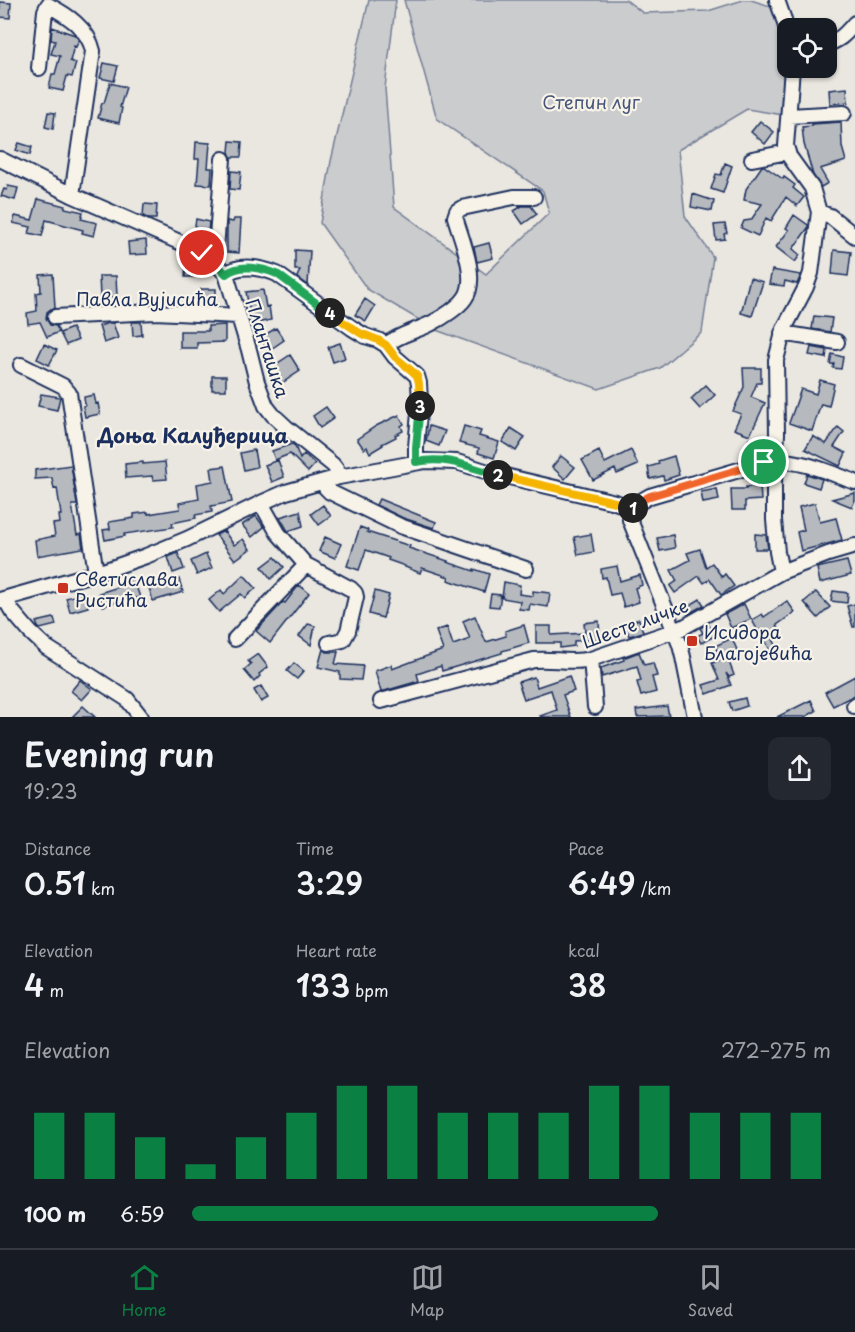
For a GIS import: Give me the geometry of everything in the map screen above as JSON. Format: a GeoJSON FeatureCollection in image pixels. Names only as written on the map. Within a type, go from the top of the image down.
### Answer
{"type":"FeatureCollection","features":[{"type":"Feature","properties":{"kind":"street"},"geometry":{"type":"LineString","coordinates":[[777,0],[783,18]]}},
{"type":"Feature","properties":{"kind":"street"},"geometry":{"type":"LineString","coordinates":[[39,68],[45,11],[48,5],[75,22],[91,43],[93,51],[72,195]]}},
{"type":"Feature","properties":{"kind":"street"},"geometry":{"type":"LineString","coordinates":[[837,41],[855,23]]}},
{"type":"Feature","properties":{"kind":"street"},"geometry":{"type":"LineString","coordinates":[[781,572],[774,520],[776,360],[782,333],[811,273],[819,212],[812,188],[788,152],[786,140],[791,78]]}},
{"type":"Feature","properties":{"kind":"street"},"geometry":{"type":"LineString","coordinates":[[789,116],[844,113]]}},
{"type":"Feature","properties":{"kind":"street"},"geometry":{"type":"LineString","coordinates":[[752,159],[788,152]]}},
{"type":"Feature","properties":{"kind":"street","name":"Планташка"},"geometry":{"type":"LineString","coordinates":[[0,159],[72,195],[193,248],[215,262],[226,274],[266,406],[287,428],[333,465],[339,477]]}},
{"type":"Feature","properties":{"kind":"street"},"geometry":{"type":"LineString","coordinates":[[215,262],[224,159]]}},
{"type":"Feature","properties":{"kind":"street"},"geometry":{"type":"LineString","coordinates":[[386,345],[394,339],[432,323],[459,305],[467,296],[470,288],[470,269],[455,217],[457,211],[514,197],[534,197]]}},
{"type":"Feature","properties":{"kind":"street"},"geometry":{"type":"LineString","coordinates":[[819,212],[830,216],[855,236]]}},
{"type":"Feature","properties":{"kind":"street"},"geometry":{"type":"LineString","coordinates":[[226,274],[237,268],[262,269],[277,274],[360,333],[386,345],[395,357],[417,376],[419,383],[416,462]]}},
{"type":"Feature","properties":{"kind":"street","name":"Павла Вујисића"},"geometry":{"type":"LineString","coordinates":[[55,316],[155,312],[238,316]]}},
{"type":"Feature","properties":{"kind":"street"},"geometry":{"type":"LineString","coordinates":[[782,333],[837,342]]}},
{"type":"Feature","properties":{"kind":"street"},"geometry":{"type":"LineString","coordinates":[[21,365],[63,386],[69,393],[96,573]]}},
{"type":"Feature","properties":{"kind":"street"},"geometry":{"type":"LineString","coordinates":[[141,717],[127,699],[46,647],[30,632],[3,599],[96,573],[146,556],[286,492],[339,477],[416,462],[437,460],[457,462],[488,472],[633,508]]}},
{"type":"Feature","properties":{"kind":"street"},"geometry":{"type":"LineString","coordinates":[[695,717],[683,657],[674,630],[631,525],[630,517],[633,508],[650,496],[764,462],[790,462],[820,469],[855,482]]}},
{"type":"Feature","properties":{"kind":"street"},"geometry":{"type":"LineString","coordinates":[[324,482],[330,492],[400,526],[526,569]]}},
{"type":"Feature","properties":{"kind":"street"},"geometry":{"type":"LineString","coordinates":[[261,503],[278,533],[306,565],[355,592],[356,597],[348,631],[342,640],[329,643]]}},
{"type":"Feature","properties":{"kind":"street","name":"Шесте личке"},"geometry":{"type":"LineString","coordinates":[[381,701],[534,660],[580,662],[591,659],[687,625],[781,572],[855,546]]}},
{"type":"Feature","properties":{"kind":"street"},"geometry":{"type":"LineString","coordinates":[[235,639],[306,565]]}},
{"type":"Feature","properties":{"kind":"street"},"geometry":{"type":"LineString","coordinates":[[591,659],[595,707]]}},
{"type":"Feature","properties":{"kind":"green space","name":"Степин луг"},"geometry":{"type":"Polygon","coordinates":[[[369,0],[396,0],[385,88],[394,207],[486,274],[549,213],[543,191],[437,119],[404,0],[626,0],[643,13],[708,11],[743,0],[751,0],[780,9],[782,18],[777,18],[777,78],[788,78],[789,116],[747,109],[678,150],[685,216],[713,257],[702,332],[660,368],[599,389],[436,330],[367,289],[320,223],[331,161],[369,0]]]}},
{"type":"Feature","properties":{"kind":"building"},"geometry":{"type":"Polygon","coordinates":[[[0,2],[11,3],[10,18],[0,17],[0,2]]]}},
{"type":"Feature","properties":{"kind":"building"},"geometry":{"type":"Polygon","coordinates":[[[52,27],[75,35],[79,40],[76,47],[74,46],[70,61],[76,63],[72,77],[67,76],[63,91],[49,88],[60,56],[51,54],[55,41],[51,40],[52,27]]]}},
{"type":"Feature","properties":{"kind":"building"},"geometry":{"type":"Polygon","coordinates":[[[104,63],[118,66],[114,81],[100,78],[104,63]]]}},
{"type":"Feature","properties":{"kind":"building"},"geometry":{"type":"Polygon","coordinates":[[[110,83],[126,87],[120,107],[122,108],[119,123],[98,118],[110,83]]]}},
{"type":"Feature","properties":{"kind":"building"},"geometry":{"type":"Polygon","coordinates":[[[847,88],[848,102],[830,104],[829,90],[847,88]]]}},
{"type":"Feature","properties":{"kind":"building"},"geometry":{"type":"Polygon","coordinates":[[[48,112],[55,113],[53,129],[45,127],[48,112]]]}},
{"type":"Feature","properties":{"kind":"building"},"geometry":{"type":"Polygon","coordinates":[[[760,121],[774,132],[765,144],[751,132],[760,121]]]}},
{"type":"Feature","properties":{"kind":"building"},"geometry":{"type":"Polygon","coordinates":[[[841,122],[842,147],[846,161],[820,169],[828,183],[821,187],[813,175],[804,144],[802,127],[841,122]]]}},
{"type":"Feature","properties":{"kind":"building"},"geometry":{"type":"Polygon","coordinates":[[[230,141],[242,142],[241,157],[231,157],[230,141]]]}},
{"type":"Feature","properties":{"kind":"building"},"geometry":{"type":"Polygon","coordinates":[[[196,142],[210,143],[208,168],[212,168],[211,185],[197,184],[199,159],[195,159],[196,142]]]}},
{"type":"Feature","properties":{"kind":"building"},"geometry":{"type":"Polygon","coordinates":[[[19,143],[32,147],[30,155],[16,150],[19,143]]]}},
{"type":"Feature","properties":{"kind":"building"},"geometry":{"type":"Polygon","coordinates":[[[725,163],[732,166],[723,193],[711,189],[716,174],[721,175],[725,163]]]}},
{"type":"Feature","properties":{"kind":"building"},"geometry":{"type":"Polygon","coordinates":[[[762,166],[795,185],[793,188],[804,197],[797,206],[786,197],[771,221],[766,218],[758,236],[741,228],[744,221],[751,220],[762,204],[744,200],[746,189],[762,166]]]}},
{"type":"Feature","properties":{"kind":"building"},"geometry":{"type":"Polygon","coordinates":[[[231,171],[241,172],[239,190],[230,189],[231,171]]]}},
{"type":"Feature","properties":{"kind":"building"},"geometry":{"type":"Polygon","coordinates":[[[8,186],[18,188],[15,200],[1,196],[8,186]]]}},
{"type":"Feature","properties":{"kind":"building"},"geometry":{"type":"Polygon","coordinates":[[[693,194],[714,201],[712,211],[691,207],[693,194]]]}},
{"type":"Feature","properties":{"kind":"building"},"geometry":{"type":"Polygon","coordinates":[[[38,199],[83,212],[81,219],[97,223],[94,236],[82,233],[83,230],[46,220],[42,236],[29,233],[31,227],[13,223],[15,216],[32,220],[38,199]]]}},
{"type":"Feature","properties":{"kind":"building"},"geometry":{"type":"Polygon","coordinates":[[[144,204],[157,205],[156,219],[143,216],[144,204]]]}},
{"type":"Feature","properties":{"kind":"building"},"geometry":{"type":"Polygon","coordinates":[[[522,206],[531,206],[537,214],[523,224],[514,211],[522,206]]]}},
{"type":"Feature","properties":{"kind":"building"},"geometry":{"type":"Polygon","coordinates":[[[794,215],[808,225],[793,249],[800,255],[795,262],[776,247],[789,230],[786,228],[794,215]]]}},
{"type":"Feature","properties":{"kind":"building"},"geometry":{"type":"Polygon","coordinates":[[[196,219],[209,222],[207,243],[193,238],[196,219]]]}},
{"type":"Feature","properties":{"kind":"building"},"geometry":{"type":"Polygon","coordinates":[[[234,219],[241,219],[239,253],[227,252],[227,221],[233,222],[234,219]]]}},
{"type":"Feature","properties":{"kind":"building"},"geometry":{"type":"Polygon","coordinates":[[[725,224],[727,233],[724,234],[725,239],[716,240],[714,225],[725,224]]]}},
{"type":"Feature","properties":{"kind":"building"},"geometry":{"type":"Polygon","coordinates":[[[146,240],[147,254],[129,255],[128,242],[146,240]]]}},
{"type":"Feature","properties":{"kind":"building"},"geometry":{"type":"Polygon","coordinates":[[[489,243],[493,258],[477,262],[474,247],[489,243]]]}},
{"type":"Feature","properties":{"kind":"building"},"geometry":{"type":"Polygon","coordinates":[[[295,250],[310,251],[308,285],[297,277],[300,270],[295,270],[295,250]]]}},
{"type":"Feature","properties":{"kind":"building"},"geometry":{"type":"Polygon","coordinates":[[[834,250],[851,252],[848,276],[832,274],[834,250]]]}},
{"type":"Feature","properties":{"kind":"building"},"geometry":{"type":"Polygon","coordinates":[[[186,263],[198,263],[198,277],[185,277],[186,263]]]}},
{"type":"Feature","properties":{"kind":"building"},"geometry":{"type":"Polygon","coordinates":[[[772,270],[801,275],[797,284],[785,281],[784,286],[769,284],[772,270]]]}},
{"type":"Feature","properties":{"kind":"building"},"geometry":{"type":"Polygon","coordinates":[[[53,274],[55,308],[47,312],[46,318],[50,325],[56,326],[59,332],[47,337],[40,322],[28,324],[27,313],[37,311],[36,293],[41,292],[40,275],[53,274]]]}},
{"type":"Feature","properties":{"kind":"building"},"geometry":{"type":"Polygon","coordinates":[[[99,276],[116,276],[117,297],[100,297],[99,276]]]}},
{"type":"Feature","properties":{"kind":"building"},"geometry":{"type":"Polygon","coordinates":[[[750,278],[763,282],[752,316],[741,313],[750,278]]]}},
{"type":"Feature","properties":{"kind":"building"},"geometry":{"type":"Polygon","coordinates":[[[201,289],[216,289],[216,304],[201,304],[201,289]]]}},
{"type":"Feature","properties":{"kind":"building"},"geometry":{"type":"Polygon","coordinates":[[[263,290],[271,320],[252,324],[246,292],[263,290]]]}},
{"type":"Feature","properties":{"kind":"building"},"geometry":{"type":"Polygon","coordinates":[[[365,299],[375,306],[366,321],[355,315],[365,299]]]}},
{"type":"Feature","properties":{"kind":"building"},"geometry":{"type":"Polygon","coordinates":[[[814,316],[832,318],[830,332],[812,329],[814,316]]]}},
{"type":"Feature","properties":{"kind":"building"},"geometry":{"type":"Polygon","coordinates":[[[132,322],[141,322],[142,335],[133,336],[132,322]]]}},
{"type":"Feature","properties":{"kind":"building"},"geometry":{"type":"Polygon","coordinates":[[[113,323],[118,338],[104,343],[99,326],[113,323]]]}},
{"type":"Feature","properties":{"kind":"building"},"geometry":{"type":"Polygon","coordinates":[[[225,325],[225,342],[197,343],[197,348],[180,348],[180,331],[208,331],[208,326],[225,325]]]}},
{"type":"Feature","properties":{"kind":"building"},"geometry":{"type":"Polygon","coordinates":[[[72,328],[78,340],[66,345],[60,333],[72,328]]]}},
{"type":"Feature","properties":{"kind":"building"},"geometry":{"type":"Polygon","coordinates":[[[276,328],[284,340],[268,351],[260,338],[276,328]]]}},
{"type":"Feature","properties":{"kind":"building"},"geometry":{"type":"Polygon","coordinates":[[[340,343],[345,358],[333,362],[328,347],[340,343]]]}},
{"type":"Feature","properties":{"kind":"building"},"geometry":{"type":"Polygon","coordinates":[[[44,344],[57,350],[49,365],[37,359],[44,344]]]}},
{"type":"Feature","properties":{"kind":"building"},"geometry":{"type":"Polygon","coordinates":[[[811,347],[827,350],[826,358],[809,355],[811,347]]]}},
{"type":"Feature","properties":{"kind":"building"},"geometry":{"type":"Polygon","coordinates":[[[832,354],[843,357],[841,369],[833,368],[834,364],[830,364],[832,354]]]}},
{"type":"Feature","properties":{"kind":"building"},"geometry":{"type":"Polygon","coordinates":[[[290,355],[300,371],[282,383],[272,367],[290,355]]]}},
{"type":"Feature","properties":{"kind":"building"},"geometry":{"type":"Polygon","coordinates":[[[743,368],[761,368],[761,383],[757,383],[751,397],[765,403],[750,435],[734,429],[741,414],[733,411],[744,387],[743,368]]]}},
{"type":"Feature","properties":{"kind":"building"},"geometry":{"type":"Polygon","coordinates":[[[212,376],[226,376],[226,390],[212,390],[212,376]]]}},
{"type":"Feature","properties":{"kind":"building"},"geometry":{"type":"Polygon","coordinates":[[[820,380],[834,384],[829,406],[821,404],[812,431],[789,423],[801,389],[816,394],[820,380]]]}},
{"type":"Feature","properties":{"kind":"building"},"geometry":{"type":"Polygon","coordinates":[[[706,385],[715,395],[700,409],[691,399],[706,385]]]}},
{"type":"Feature","properties":{"kind":"building"},"geometry":{"type":"Polygon","coordinates":[[[41,394],[60,397],[57,410],[38,406],[41,394]]]}},
{"type":"Feature","properties":{"kind":"building"},"geometry":{"type":"Polygon","coordinates":[[[94,395],[100,414],[85,417],[84,397],[94,395]]]}},
{"type":"Feature","properties":{"kind":"building"},"geometry":{"type":"Polygon","coordinates":[[[326,407],[334,418],[320,428],[313,416],[326,407]]]}},
{"type":"Feature","properties":{"kind":"building"},"geometry":{"type":"Polygon","coordinates":[[[399,415],[404,424],[401,426],[403,431],[370,453],[367,447],[364,449],[357,439],[376,426],[399,415]]]}},
{"type":"Feature","properties":{"kind":"building"},"geometry":{"type":"Polygon","coordinates":[[[429,426],[445,431],[439,446],[426,441],[429,426]]]}},
{"type":"Feature","properties":{"kind":"building"},"geometry":{"type":"Polygon","coordinates":[[[464,426],[481,431],[479,436],[499,442],[494,458],[478,453],[479,448],[459,443],[464,426]]]}},
{"type":"Feature","properties":{"kind":"building"},"geometry":{"type":"Polygon","coordinates":[[[838,427],[844,432],[834,447],[846,453],[840,466],[805,449],[813,436],[826,444],[838,427]]]}},
{"type":"Feature","properties":{"kind":"building"},"geometry":{"type":"Polygon","coordinates":[[[511,428],[525,437],[516,451],[502,442],[511,428]]]}},
{"type":"Feature","properties":{"kind":"building"},"geometry":{"type":"Polygon","coordinates":[[[749,439],[758,443],[753,455],[743,451],[749,439]]]}},
{"type":"Feature","properties":{"kind":"building"},"geometry":{"type":"Polygon","coordinates":[[[292,444],[300,459],[304,454],[315,464],[308,472],[290,454],[275,460],[272,451],[292,444]]]}},
{"type":"Feature","properties":{"kind":"building"},"geometry":{"type":"Polygon","coordinates":[[[254,450],[257,467],[244,470],[240,453],[254,450]]]}},
{"type":"Feature","properties":{"kind":"building"},"geometry":{"type":"Polygon","coordinates":[[[631,450],[638,465],[617,474],[615,469],[593,480],[582,460],[599,451],[605,463],[631,450]]]}},
{"type":"Feature","properties":{"kind":"building"},"geometry":{"type":"Polygon","coordinates":[[[561,456],[575,467],[565,479],[552,467],[561,456]]]}},
{"type":"Feature","properties":{"kind":"building"},"geometry":{"type":"Polygon","coordinates":[[[674,456],[679,475],[664,480],[663,476],[650,479],[648,467],[674,456]]]}},
{"type":"Feature","properties":{"kind":"building"},"geometry":{"type":"Polygon","coordinates":[[[278,460],[284,477],[272,482],[265,465],[278,460]]]}},
{"type":"Feature","properties":{"kind":"building"},"geometry":{"type":"Polygon","coordinates":[[[143,462],[143,464],[165,462],[167,479],[153,480],[152,476],[126,478],[125,464],[143,462]]]}},
{"type":"Feature","properties":{"kind":"building"},"geometry":{"type":"Polygon","coordinates":[[[71,465],[77,505],[72,505],[77,535],[81,534],[83,548],[37,556],[35,540],[55,536],[53,524],[60,523],[59,515],[61,515],[57,488],[54,489],[52,478],[35,479],[35,470],[71,465]]]}},
{"type":"Feature","properties":{"kind":"building"},"geometry":{"type":"Polygon","coordinates":[[[225,466],[232,502],[211,506],[212,512],[172,523],[173,527],[124,534],[125,536],[105,540],[103,530],[110,529],[109,522],[134,518],[134,514],[180,509],[179,503],[199,499],[197,484],[213,481],[211,468],[225,466]]]}},
{"type":"Feature","properties":{"kind":"building"},"geometry":{"type":"Polygon","coordinates":[[[807,474],[822,479],[819,488],[804,483],[807,474]]]}},
{"type":"Feature","properties":{"kind":"building"},"geometry":{"type":"Polygon","coordinates":[[[760,486],[761,500],[745,501],[745,510],[732,510],[731,489],[760,486]]]}},
{"type":"Feature","properties":{"kind":"building"},"geometry":{"type":"Polygon","coordinates":[[[717,489],[719,500],[703,503],[701,492],[717,489]]]}},
{"type":"Feature","properties":{"kind":"building"},"geometry":{"type":"Polygon","coordinates":[[[855,493],[852,507],[832,499],[855,493]]]}},
{"type":"Feature","properties":{"kind":"building"},"geometry":{"type":"Polygon","coordinates":[[[379,499],[436,522],[434,528],[403,518],[376,505],[379,499]]]}},
{"type":"Feature","properties":{"kind":"building"},"geometry":{"type":"Polygon","coordinates":[[[815,503],[820,522],[836,518],[842,540],[801,551],[797,532],[804,530],[799,507],[815,503]]]}},
{"type":"Feature","properties":{"kind":"building"},"geometry":{"type":"Polygon","coordinates":[[[323,505],[331,516],[319,525],[311,514],[323,505]]]}},
{"type":"Feature","properties":{"kind":"building"},"geometry":{"type":"Polygon","coordinates":[[[300,511],[303,526],[288,531],[280,517],[300,511]]]}},
{"type":"Feature","properties":{"kind":"building"},"geometry":{"type":"Polygon","coordinates":[[[256,516],[264,527],[252,537],[242,525],[256,516]]]}},
{"type":"Feature","properties":{"kind":"building"},"geometry":{"type":"Polygon","coordinates":[[[360,527],[368,530],[367,532],[410,546],[409,548],[447,562],[489,574],[484,592],[448,580],[449,577],[422,568],[420,573],[366,550],[359,570],[347,566],[360,527]]]}},
{"type":"Feature","properties":{"kind":"building"},"geometry":{"type":"Polygon","coordinates":[[[224,531],[234,545],[243,539],[250,549],[235,560],[216,535],[224,531]]]}},
{"type":"Feature","properties":{"kind":"building"},"geometry":{"type":"Polygon","coordinates":[[[591,534],[594,552],[578,555],[574,537],[591,534]]]}},
{"type":"Feature","properties":{"kind":"building"},"geometry":{"type":"Polygon","coordinates":[[[755,534],[766,535],[768,549],[755,549],[755,534]]]}},
{"type":"Feature","properties":{"kind":"building"},"geometry":{"type":"Polygon","coordinates":[[[673,535],[675,548],[660,551],[657,538],[673,535]]]}},
{"type":"Feature","properties":{"kind":"building"},"geometry":{"type":"Polygon","coordinates":[[[325,537],[341,544],[335,558],[319,551],[325,537]]]}},
{"type":"Feature","properties":{"kind":"building"},"geometry":{"type":"Polygon","coordinates":[[[700,549],[706,567],[712,563],[722,577],[725,574],[734,586],[721,595],[710,579],[704,583],[699,576],[675,593],[670,586],[677,581],[671,570],[690,560],[687,553],[700,549]]]}},
{"type":"Feature","properties":{"kind":"building"},"geometry":{"type":"Polygon","coordinates":[[[178,553],[184,569],[173,573],[168,557],[178,553]]]}},
{"type":"Feature","properties":{"kind":"building"},"geometry":{"type":"Polygon","coordinates":[[[206,554],[212,568],[197,575],[191,561],[206,554]]]}},
{"type":"Feature","properties":{"kind":"building"},"geometry":{"type":"Polygon","coordinates":[[[275,557],[284,567],[271,579],[262,567],[275,557]]]}},
{"type":"Feature","properties":{"kind":"building"},"geometry":{"type":"Polygon","coordinates":[[[847,561],[851,575],[820,583],[817,568],[847,561]]]}},
{"type":"Feature","properties":{"kind":"building"},"geometry":{"type":"Polygon","coordinates":[[[617,566],[620,581],[640,575],[642,585],[635,588],[639,602],[624,607],[620,593],[610,595],[606,577],[602,578],[601,569],[617,566]]]}},
{"type":"Feature","properties":{"kind":"building"},"geometry":{"type":"Polygon","coordinates":[[[244,575],[256,588],[245,598],[241,594],[219,612],[209,600],[221,590],[224,594],[244,575]]]}},
{"type":"Feature","properties":{"kind":"building"},"geometry":{"type":"Polygon","coordinates":[[[133,578],[140,597],[103,606],[99,593],[122,586],[121,582],[133,578]]]}},
{"type":"Feature","properties":{"kind":"building"},"geometry":{"type":"Polygon","coordinates":[[[179,579],[183,592],[153,601],[149,588],[179,579]]]}},
{"type":"Feature","properties":{"kind":"building"},"geometry":{"type":"Polygon","coordinates":[[[504,582],[520,585],[519,594],[533,596],[533,591],[550,593],[548,607],[530,604],[529,610],[519,609],[520,601],[502,598],[504,582]]]}},
{"type":"Feature","properties":{"kind":"building"},"geometry":{"type":"Polygon","coordinates":[[[299,585],[309,593],[270,643],[256,631],[283,602],[285,603],[299,585]]]}},
{"type":"Feature","properties":{"kind":"building"},"geometry":{"type":"Polygon","coordinates":[[[375,591],[389,595],[383,618],[369,614],[375,591]]]}},
{"type":"Feature","properties":{"kind":"building"},"geometry":{"type":"Polygon","coordinates":[[[833,591],[848,593],[847,603],[831,601],[833,591]]]}},
{"type":"Feature","properties":{"kind":"building"},"geometry":{"type":"Polygon","coordinates":[[[816,592],[830,607],[818,618],[804,602],[816,592]]]}},
{"type":"Feature","properties":{"kind":"building"},"geometry":{"type":"Polygon","coordinates":[[[85,593],[88,607],[70,612],[66,598],[85,593]]]}},
{"type":"Feature","properties":{"kind":"building"},"geometry":{"type":"Polygon","coordinates":[[[491,594],[501,595],[499,607],[489,606],[491,594]]]}},
{"type":"Feature","properties":{"kind":"building"},"geometry":{"type":"Polygon","coordinates":[[[700,599],[704,605],[688,614],[684,609],[700,599]]]}},
{"type":"Feature","properties":{"kind":"building"},"geometry":{"type":"Polygon","coordinates":[[[787,601],[795,612],[777,625],[779,629],[770,633],[781,655],[774,658],[760,630],[758,631],[752,620],[762,614],[764,617],[787,601]]]}},
{"type":"Feature","properties":{"kind":"building"},"geometry":{"type":"Polygon","coordinates":[[[744,604],[751,619],[731,628],[725,614],[744,604]]]}},
{"type":"Feature","properties":{"kind":"building"},"geometry":{"type":"Polygon","coordinates":[[[855,604],[855,627],[853,627],[847,606],[855,604]]]}},
{"type":"Feature","properties":{"kind":"building"},"geometry":{"type":"Polygon","coordinates":[[[475,616],[486,642],[506,636],[505,631],[524,625],[529,643],[442,671],[441,666],[417,674],[419,681],[381,692],[375,671],[391,665],[392,669],[443,650],[436,631],[447,627],[453,645],[470,639],[463,621],[475,616]]]}},
{"type":"Feature","properties":{"kind":"building"},"geometry":{"type":"Polygon","coordinates":[[[54,618],[56,625],[40,629],[36,622],[54,618]]]}},
{"type":"Feature","properties":{"kind":"building"},"geometry":{"type":"Polygon","coordinates":[[[639,619],[643,632],[629,636],[625,624],[639,619]]]}},
{"type":"Feature","properties":{"kind":"building"},"geometry":{"type":"Polygon","coordinates":[[[599,621],[600,639],[574,641],[574,646],[560,648],[560,643],[536,643],[536,626],[551,626],[551,635],[585,633],[584,623],[599,621]]]}},
{"type":"Feature","properties":{"kind":"building"},"geometry":{"type":"Polygon","coordinates":[[[708,623],[715,636],[701,643],[697,636],[703,633],[700,628],[708,623]]]}},
{"type":"Feature","properties":{"kind":"building"},"geometry":{"type":"Polygon","coordinates":[[[308,624],[315,626],[311,645],[299,636],[308,624]]]}},
{"type":"Feature","properties":{"kind":"building"},"geometry":{"type":"Polygon","coordinates":[[[732,638],[737,650],[726,654],[734,675],[729,677],[726,673],[731,685],[707,694],[703,685],[719,680],[712,663],[721,660],[715,646],[732,638]]]}},
{"type":"Feature","properties":{"kind":"building"},"geometry":{"type":"Polygon","coordinates":[[[323,649],[327,652],[338,652],[335,664],[363,666],[361,680],[340,679],[340,672],[318,667],[323,649]]]}},
{"type":"Feature","properties":{"kind":"building"},"geometry":{"type":"Polygon","coordinates":[[[639,652],[644,665],[653,663],[657,676],[652,677],[656,692],[641,696],[637,682],[641,681],[637,666],[602,677],[601,668],[639,652]]]}},
{"type":"Feature","properties":{"kind":"building"},"geometry":{"type":"Polygon","coordinates":[[[258,654],[268,667],[259,674],[260,676],[254,682],[244,670],[251,664],[248,661],[258,654]]]}},
{"type":"Feature","properties":{"kind":"building"},"geometry":{"type":"Polygon","coordinates":[[[294,663],[304,671],[297,679],[287,671],[294,663]]]}},
{"type":"Feature","properties":{"kind":"building"},"geometry":{"type":"Polygon","coordinates":[[[569,676],[574,691],[563,695],[571,717],[541,717],[557,710],[551,690],[524,699],[518,682],[534,677],[537,687],[569,676]]]}},
{"type":"Feature","properties":{"kind":"building"},"geometry":{"type":"Polygon","coordinates":[[[855,676],[855,695],[833,706],[825,692],[855,676]]]}},
{"type":"Feature","properties":{"kind":"building"},"geometry":{"type":"Polygon","coordinates":[[[80,680],[92,689],[82,700],[71,691],[80,680]]]}},
{"type":"Feature","properties":{"kind":"building"},"geometry":{"type":"Polygon","coordinates":[[[261,686],[268,698],[261,702],[254,690],[261,686]]]}},
{"type":"Feature","properties":{"kind":"building"},"geometry":{"type":"Polygon","coordinates":[[[745,698],[747,706],[732,711],[729,702],[745,698]]]}},
{"type":"Feature","properties":{"kind":"building"},"geometry":{"type":"Polygon","coordinates":[[[811,700],[816,711],[805,717],[777,717],[811,700]]]}},
{"type":"Feature","properties":{"kind":"building"},"geometry":{"type":"Polygon","coordinates":[[[83,706],[95,717],[72,717],[83,706]]]}},
{"type":"Feature","properties":{"kind":"building"},"geometry":{"type":"Polygon","coordinates":[[[667,706],[669,716],[637,717],[636,710],[667,706]]]}},
{"type":"Feature","properties":{"kind":"place","name":"Светислава Ристића"},"geometry":{"type":"Point","coordinates":[63,588]}},
{"type":"Feature","properties":{"kind":"place","name":"Исидора Благојевића"},"geometry":{"type":"Point","coordinates":[692,641]}},
{"type":"Feature","properties":{"kind":"district","name":"Доња Калуђерица"},"geometry":{"type":"Point","coordinates":[193,435]}},
{"type":"Feature","properties":{"kind":"route"},"geometry":{"type":"LineString","coordinates":[[202,253],[226,274],[237,268],[255,268],[277,274],[360,333],[386,345],[401,363],[417,376],[419,383],[416,462],[437,460],[457,462],[488,472],[633,508],[650,496],[764,462]]}}]}
